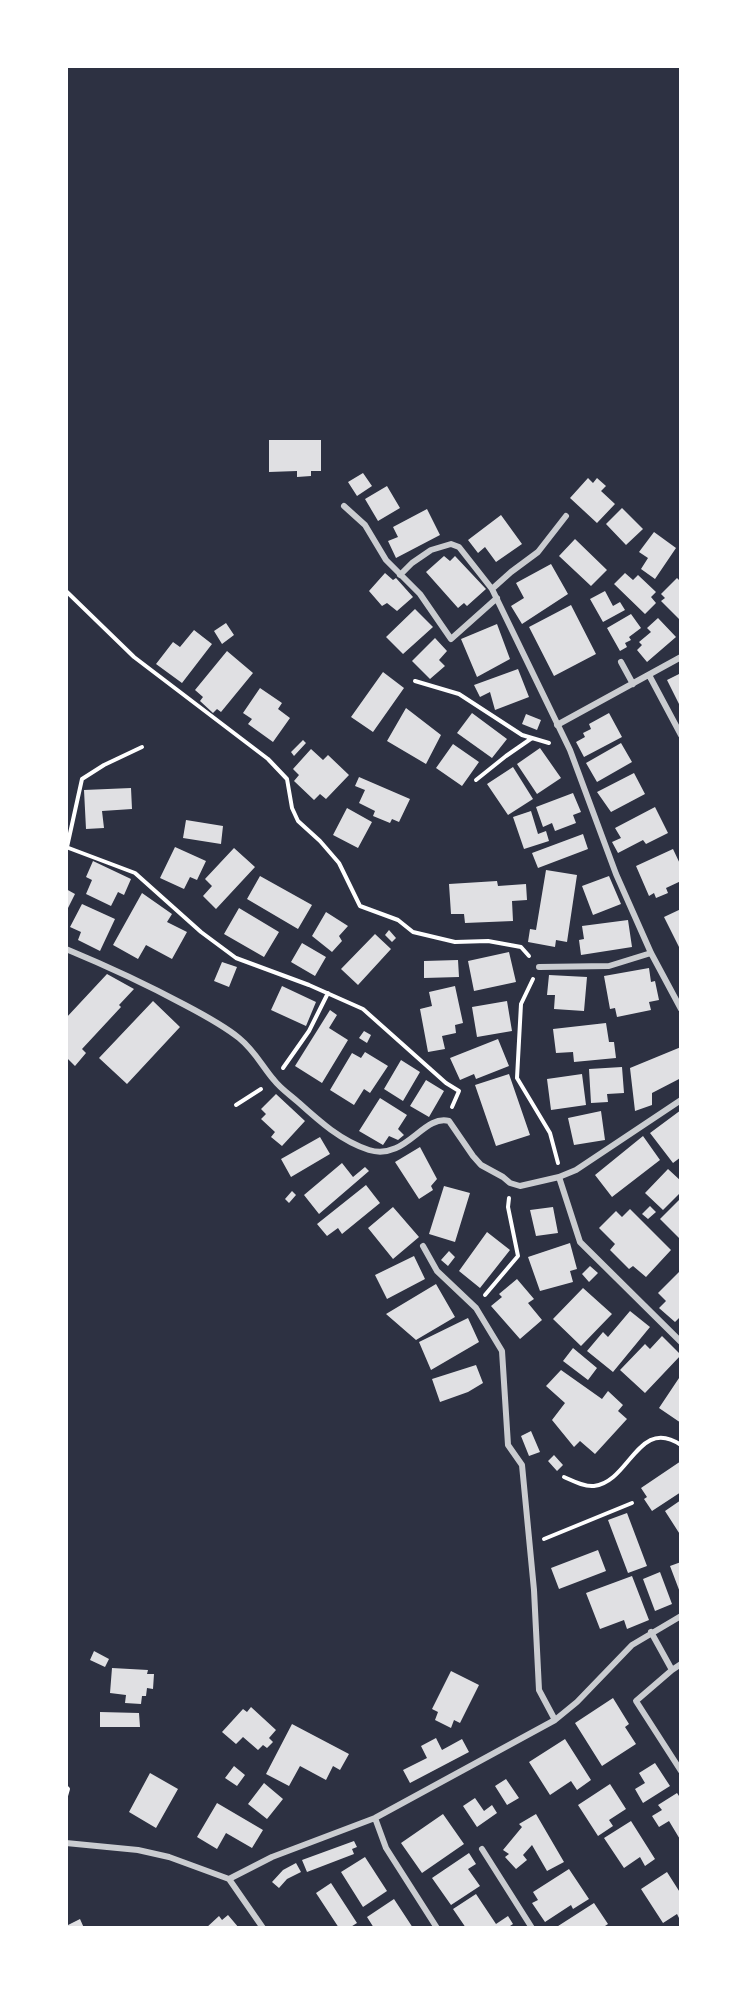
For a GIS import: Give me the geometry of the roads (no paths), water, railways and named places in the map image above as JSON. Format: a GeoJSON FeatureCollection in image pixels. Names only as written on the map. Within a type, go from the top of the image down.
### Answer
{"type":"FeatureCollection","features":[{"type":"Feature","properties":{"kind":"street"},"geometry":{"type":"LineString","coordinates":[[344,506],[365,525],[386,561],[420,594],[451,639],[497,598]]}},
{"type":"Feature","properties":{"kind":"street"},"geometry":{"type":"LineString","coordinates":[[492,589],[538,552],[566,516]]}},
{"type":"Feature","properties":{"kind":"street"},"geometry":{"type":"LineString","coordinates":[[400,574],[430,549],[451,544],[459,548],[492,589],[570,750],[616,874],[651,953],[681,1009]]}},
{"type":"Feature","properties":{"kind":"street"},"geometry":{"type":"LineString","coordinates":[[557,725],[681,657]]}},
{"type":"Feature","properties":{"kind":"street"},"geometry":{"type":"LineString","coordinates":[[621,662],[633,684]]}},
{"type":"Feature","properties":{"kind":"street"},"geometry":{"type":"LineString","coordinates":[[648,675],[681,735]]}},
{"type":"Feature","properties":{"kind":"street"},"geometry":{"type":"LineString","coordinates":[[66,949],[133,978],[223,1026],[243,1041],[259,1058],[274,1081],[333,1132],[370,1150],[384,1152],[396,1149],[435,1120],[446,1120],[481,1165],[510,1183],[520,1186],[559,1177],[576,1170],[681,1100]]}},
{"type":"Feature","properties":{"kind":"street"},"geometry":{"type":"LineString","coordinates":[[539,967],[609,966],[651,953]]}},
{"type":"Feature","properties":{"kind":"street"},"geometry":{"type":"LineString","coordinates":[[559,1177],[580,1242],[681,1342]]}},
{"type":"Feature","properties":{"kind":"street"},"geometry":{"type":"LineString","coordinates":[[423,1246],[437,1271],[476,1308],[502,1351],[508,1446],[522,1465],[530,1545],[539,1690],[555,1720]]}},
{"type":"Feature","properties":{"kind":"street"},"geometry":{"type":"LineString","coordinates":[[230,1879],[272,1857],[375,1818],[555,1720],[577,1702],[632,1645],[681,1616]]}},
{"type":"Feature","properties":{"kind":"street"},"geometry":{"type":"LineString","coordinates":[[651,1632],[672,1670]]}},
{"type":"Feature","properties":{"kind":"street"},"geometry":{"type":"LineString","coordinates":[[681,1664],[636,1701],[681,1772]]}},
{"type":"Feature","properties":{"kind":"street"},"geometry":{"type":"LineString","coordinates":[[375,1818],[386,1848],[437,1928]]}},
{"type":"Feature","properties":{"kind":"street"},"geometry":{"type":"LineString","coordinates":[[66,1843],[138,1850],[169,1857],[230,1879],[263,1928]]}},
{"type":"Feature","properties":{"kind":"street"},"geometry":{"type":"LineString","coordinates":[[483,1849],[532,1928]]}}]}
